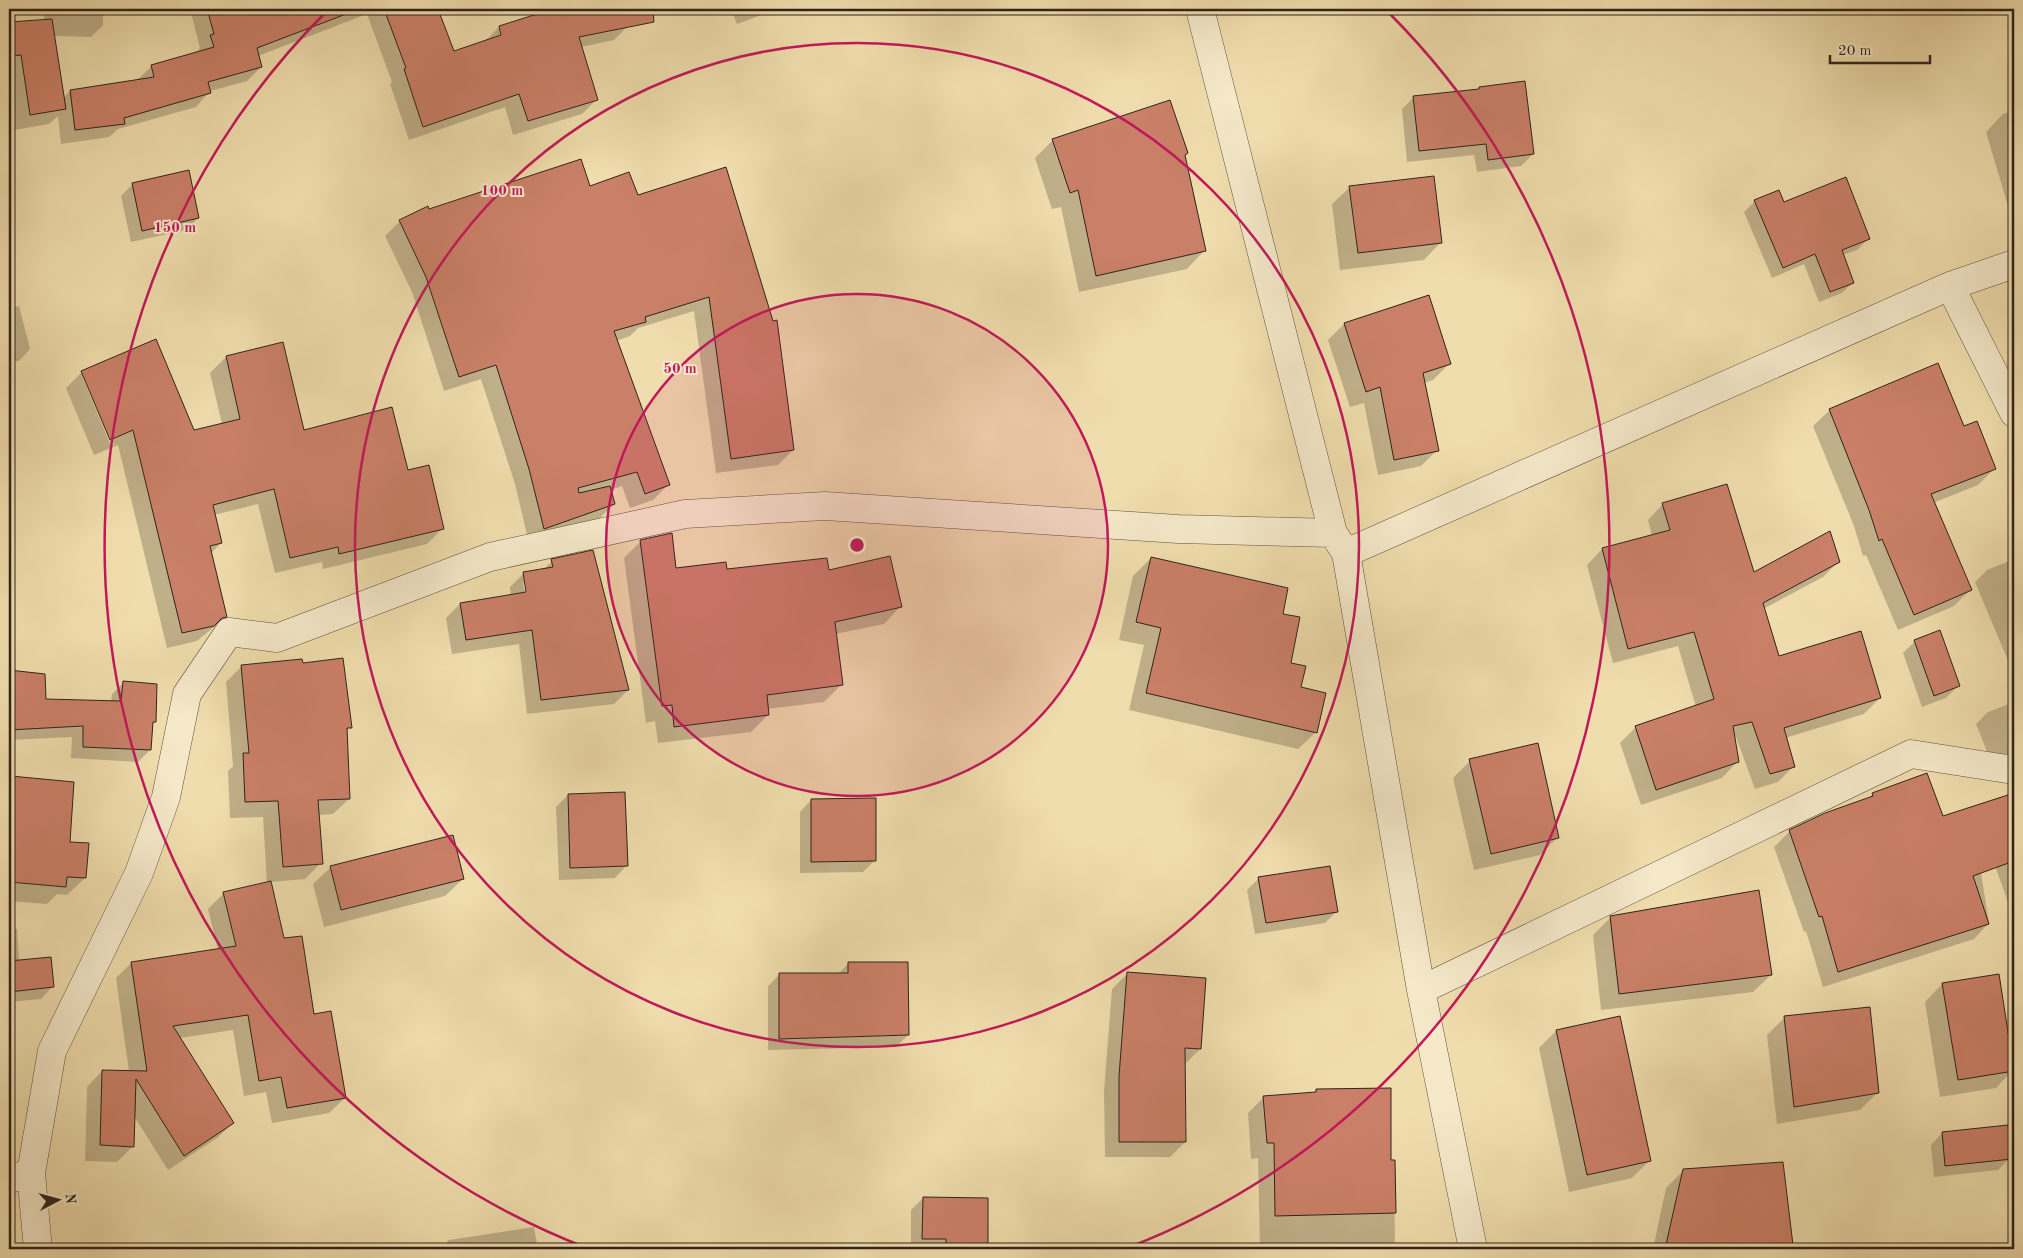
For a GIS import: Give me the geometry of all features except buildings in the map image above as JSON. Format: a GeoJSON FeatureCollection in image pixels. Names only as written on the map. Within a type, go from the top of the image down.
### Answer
{"type":"FeatureCollection","features":[{"type":"Feature","properties":{"kind":"street"},"geometry":{"type":"LineString","coordinates":[[1200,9],[1340,543],[1420,990],[1473,1249]]}},
{"type":"Feature","properties":{"kind":"street"},"geometry":{"type":"LineString","coordinates":[[38,1249],[20,1176],[52,1051],[139,872],[166,797],[187,694],[229,632],[277,638],[490,558],[685,514],[825,506],[1178,529],[1340,543],[1950,286],[2014,264]]}},
{"type":"Feature","properties":{"kind":"street"},"geometry":{"type":"LineString","coordinates":[[1950,286],[2014,413]]}},
{"type":"Feature","properties":{"kind":"street"},"geometry":{"type":"LineString","coordinates":[[1420,990],[1911,754],[2007,769],[2014,767]]}}]}
